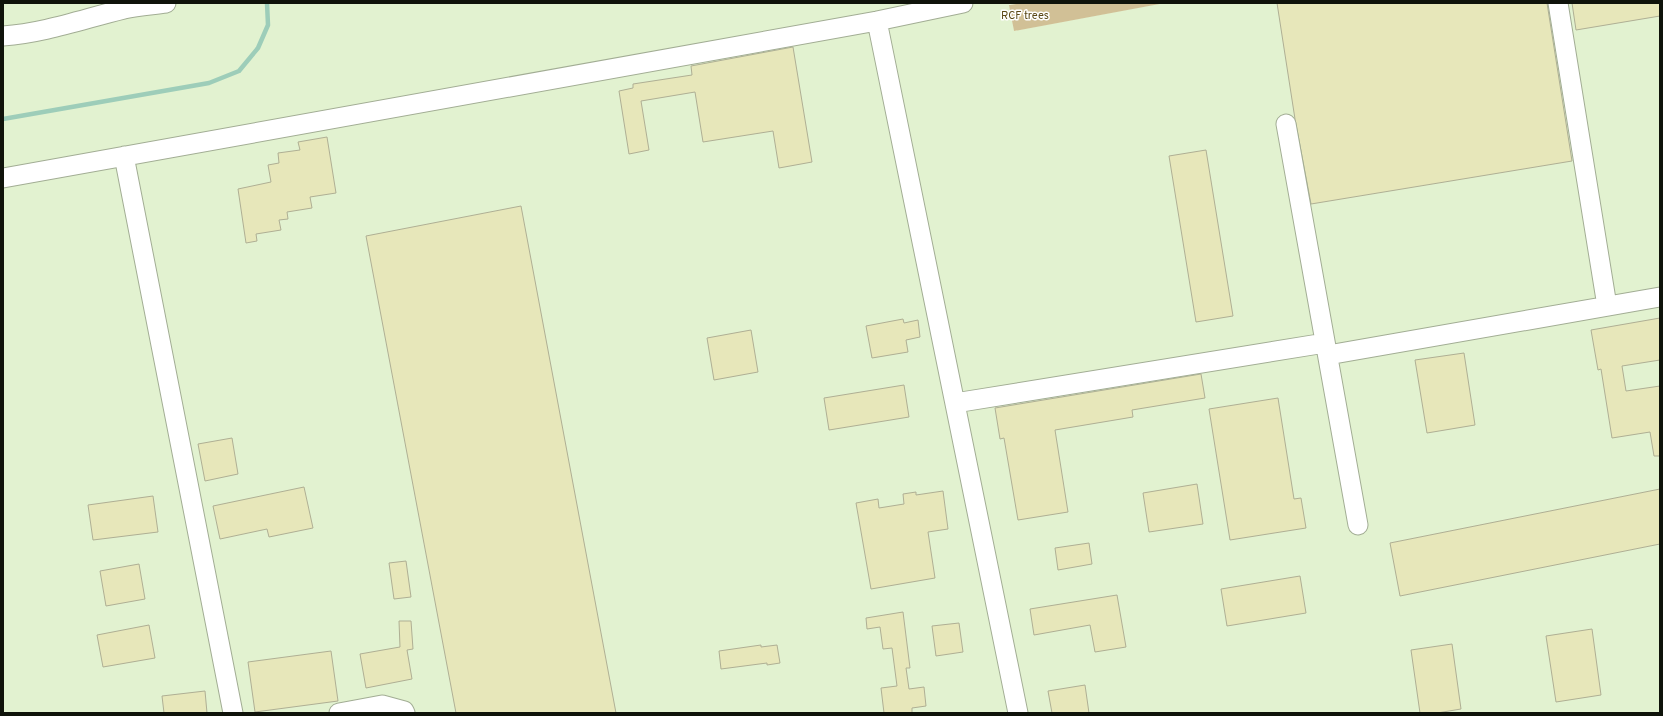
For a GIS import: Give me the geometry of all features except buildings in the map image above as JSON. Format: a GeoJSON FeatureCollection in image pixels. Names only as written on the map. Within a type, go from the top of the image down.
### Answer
{"type":"FeatureCollection","features":[{"type":"Feature","properties":{"kind":"lane"},"geometry":{"type":"LineString","coordinates":[[3,36],[28,33],[70,24],[125,9],[166,3]]}},
{"type":"Feature","properties":{"kind":"lane"},"geometry":{"type":"LineString","coordinates":[[3,178],[877,21],[939,5],[963,3]]}},
{"type":"Feature","properties":{"kind":"lane"},"geometry":{"type":"LineString","coordinates":[[1558,3],[1607,306]]}},
{"type":"Feature","properties":{"kind":"lane"},"geometry":{"type":"LineString","coordinates":[[877,21],[1018,713]]}},
{"type":"Feature","properties":{"kind":"lane"},"geometry":{"type":"LineString","coordinates":[[1286,124],[1358,525]]}},
{"type":"Feature","properties":{"kind":"lane"},"geometry":{"type":"LineString","coordinates":[[124,156],[233,713]]}},
{"type":"Feature","properties":{"kind":"lane"},"geometry":{"type":"LineString","coordinates":[[955,403],[1326,349],[1660,297]]}},
{"type":"Feature","properties":{"kind":"lane"},"geometry":{"type":"LineString","coordinates":[[339,713],[382,705],[404,710],[405,713]]}},
{"type":"Feature","properties":{"kind":"shaded area"},"geometry":{"type":"Polygon","coordinates":[[[3,3],[1009,3],[1014,31],[1163,3],[1660,3],[1660,713],[3,713],[3,3]]]}},
{"type":"Feature","properties":{"kind":"green space","name":"RCF trees"},"geometry":{"type":"Polygon","coordinates":[[[1023,3],[1165,3],[1014,31],[1009,5],[1023,3]]]}},
{"type":"Feature","properties":{"kind":"waterway"},"geometry":{"type":"LineString","coordinates":[[3,119],[209,83],[239,71],[258,48],[268,25],[267,3]]}}]}
